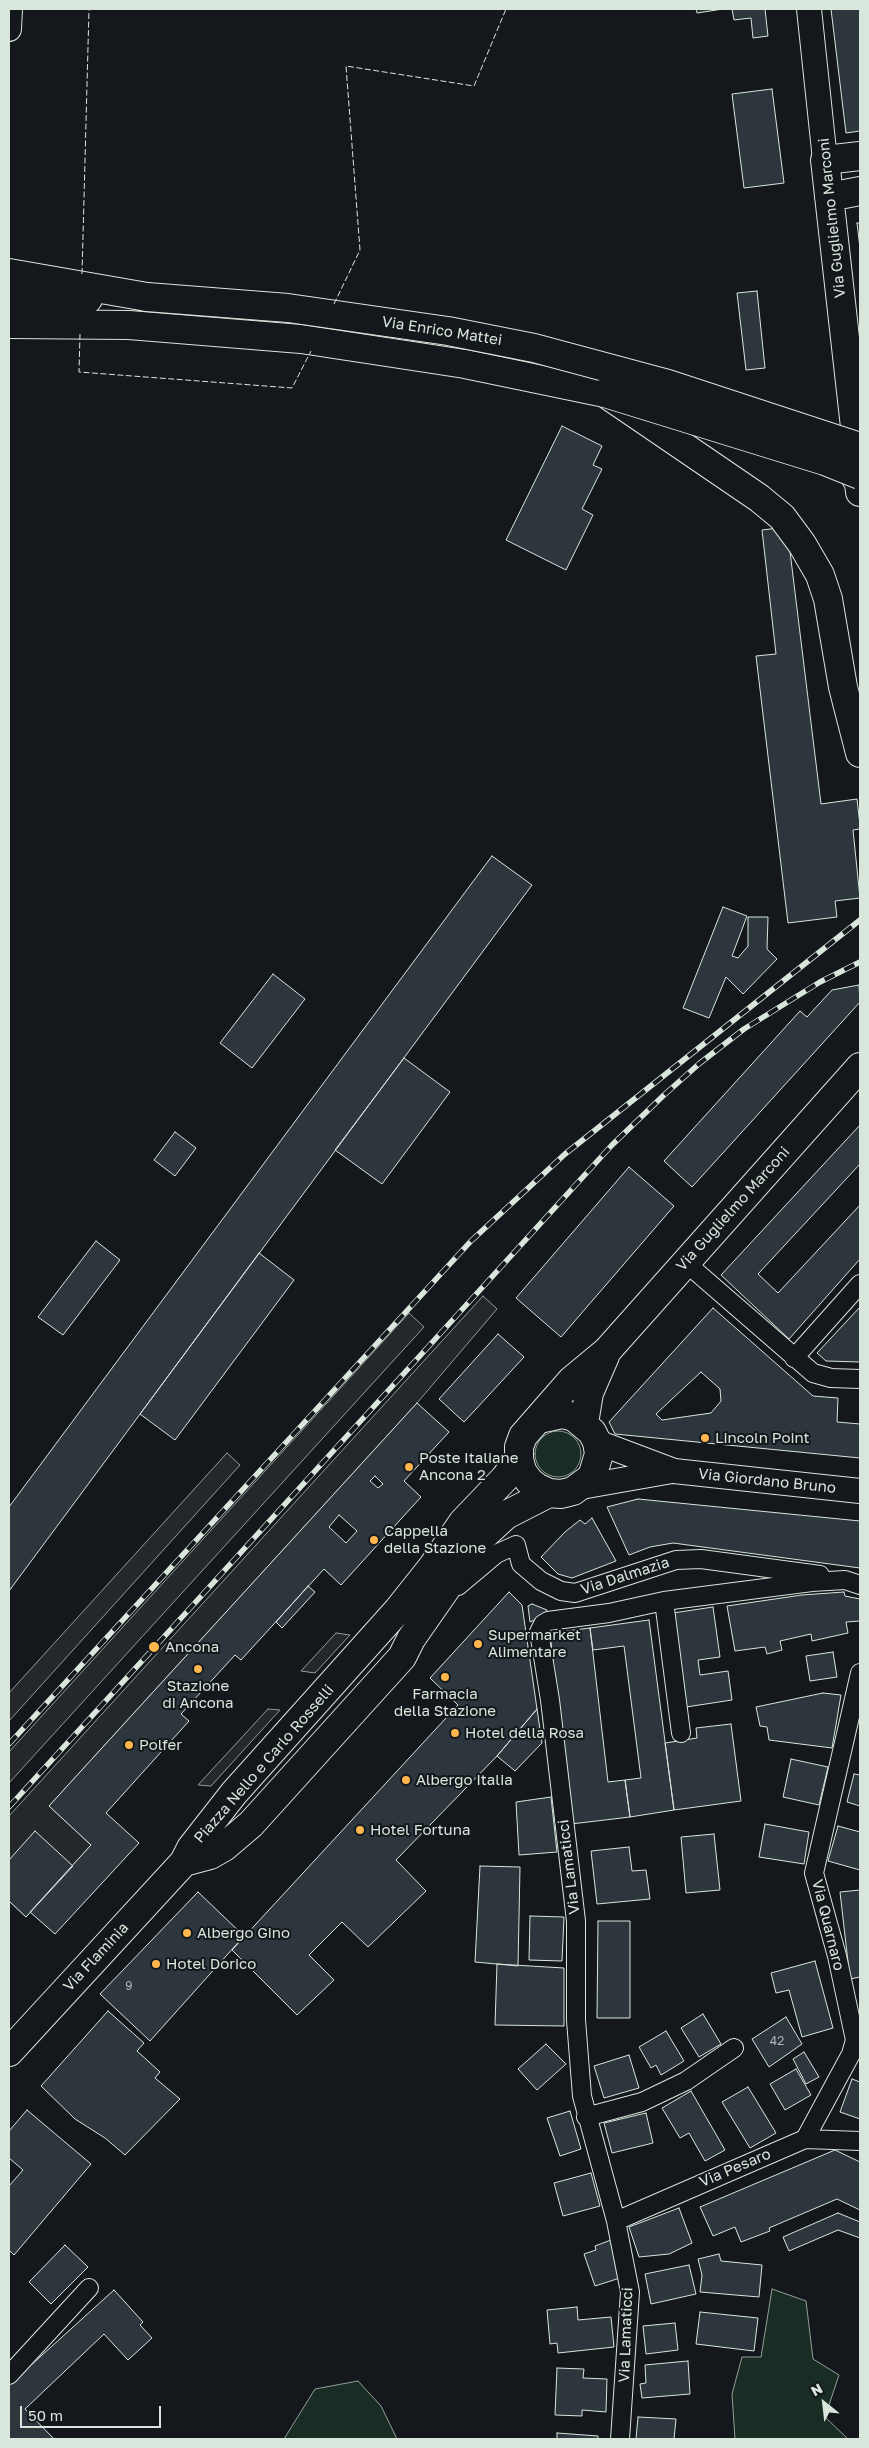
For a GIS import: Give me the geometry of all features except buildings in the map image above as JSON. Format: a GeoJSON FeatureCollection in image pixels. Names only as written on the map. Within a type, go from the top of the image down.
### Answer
{"type":"FeatureCollection","features":[{"type":"Feature","properties":{"kind":"main road"},"geometry":{"type":"LineString","coordinates":[[9,29],[10,9]]}},
{"type":"Feature","properties":{"kind":"main road","name":"Via Guglielmo Marconi"},"geometry":{"type":"LineString","coordinates":[[809,9],[829,197],[855,377],[858,437],[847,443],[849,467],[860,482]]}},
{"type":"Feature","properties":{"kind":"main road"},"geometry":{"type":"LineString","coordinates":[[825,160],[860,156]]}},
{"type":"Feature","properties":{"kind":"main road"},"geometry":{"type":"LineString","coordinates":[[829,197],[860,190]]}},
{"type":"Feature","properties":{"kind":"main road"},"geometry":{"type":"LineString","coordinates":[[9,273],[147,297]]}},
{"type":"Feature","properties":{"kind":"main road"},"geometry":{"type":"LineString","coordinates":[[9,284],[147,297]]}},
{"type":"Feature","properties":{"kind":"main road","name":"Via Enrico Mattei"},"geometry":{"type":"LineString","coordinates":[[9,301],[147,297],[288,308],[430,328],[526,346],[858,437]]}},
{"type":"Feature","properties":{"kind":"main road","name":"Via Enrico Mattei"},"geometry":{"type":"LineString","coordinates":[[9,324],[128,325],[301,339],[465,364],[605,394],[825,461],[860,482]]}},
{"type":"Feature","properties":{"kind":"main road"},"geometry":{"type":"LineString","coordinates":[[605,394],[760,498],[792,529],[812,559],[824,586],[843,687],[860,753]]}},
{"type":"Feature","properties":{"kind":"main road","name":"Via Guglielmo Marconi"},"geometry":{"type":"LineString","coordinates":[[390,1620],[433,1566],[463,1522],[505,1478],[519,1459],[519,1447],[523,1436],[530,1426],[539,1419],[572,1380],[607,1351],[860,1067]]}},
{"type":"Feature","properties":{"kind":"main road","name":"Via Guglielmo Marconi"},"geometry":{"type":"LineString","coordinates":[[581,1487],[592,1477],[597,1466],[599,1454],[591,1433],[589,1392],[607,1351]]}},
{"type":"Feature","properties":{"kind":"main road"},"geometry":{"type":"LineString","coordinates":[[539,1419],[562,1414],[574,1417],[591,1433]]}},
{"type":"Feature","properties":{"kind":"main road","name":"Via Giordano Bruno"},"geometry":{"type":"LineString","coordinates":[[591,1433],[674,1471]]}},
{"type":"Feature","properties":{"kind":"main road"},"geometry":{"type":"LineString","coordinates":[[519,1459],[529,1481],[549,1493],[561,1494],[581,1487]]}},
{"type":"Feature","properties":{"kind":"main road","name":"Via Giordano Bruno"},"geometry":{"type":"LineString","coordinates":[[581,1487],[674,1471],[860,1491]]}},
{"type":"Feature","properties":{"kind":"main road"},"geometry":{"type":"LineString","coordinates":[[434,1607],[470,1552],[494,1524],[518,1508],[549,1493]]}},
{"type":"Feature","properties":{"kind":"main road","name":"Piazza Nello e Carlo Rosselli"},"geometry":{"type":"LineString","coordinates":[[184,1862],[205,1858],[240,1835],[402,1657],[411,1639],[434,1607]]}},
{"type":"Feature","properties":{"kind":"main road","name":"Piazza Nello e Carlo Rosselli"},"geometry":{"type":"LineString","coordinates":[[184,1862],[191,1848],[234,1793],[390,1620]]}},
{"type":"Feature","properties":{"kind":"main road","name":"Via Flaminia"},"geometry":{"type":"LineString","coordinates":[[9,2052],[184,1862]]}},
{"type":"Feature","properties":{"kind":"street"},"geometry":{"type":"LineString","coordinates":[[685,1262],[813,1373],[831,1378],[860,1379]]}},
{"type":"Feature","properties":{"kind":"street"},"geometry":{"type":"LineString","coordinates":[[794,1358],[860,1284]]}},
{"type":"Feature","properties":{"kind":"street","name":"Via Dalmazia"},"geometry":{"type":"LineString","coordinates":[[434,1607],[489,1559],[516,1545],[521,1564],[540,1581],[561,1591],[575,1593],[650,1567],[676,1560],[693,1559],[802,1572],[853,1582]]}},
{"type":"Feature","properties":{"kind":"street","name":"Via Dalmazia"},"geometry":{"type":"LineString","coordinates":[[548,1621],[609,1613],[664,1601],[812,1582],[853,1582]]}},
{"type":"Feature","properties":{"kind":"street"},"geometry":{"type":"LineString","coordinates":[[664,1601],[681,1733]]}},
{"type":"Feature","properties":{"kind":"street","name":"Via Lamaticci"},"geometry":{"type":"LineString","coordinates":[[548,1621],[543,1624],[539,1638],[550,1700],[576,1921],[576,2020],[582,2096],[586,2117],[616,2221],[630,2292],[620,2439]]}},
{"type":"Feature","properties":{"kind":"street","name":"Via Quarnaro"},"geometry":{"type":"LineString","coordinates":[[805,2138],[851,2054],[854,2040],[837,1956],[814,1873],[860,1673]]}},
{"type":"Feature","properties":{"kind":"street"},"geometry":{"type":"LineString","coordinates":[[586,2117],[642,2102],[686,2081],[734,2048]]}},
{"type":"Feature","properties":{"kind":"street","name":"Via Pesaro"},"geometry":{"type":"LineString","coordinates":[[616,2221],[805,2138],[860,2140]]}},
{"type":"Feature","properties":{"kind":"street"},"geometry":{"type":"LineString","coordinates":[[9,2375],[89,2288]]}},
{"type":"Feature","properties":{"kind":"green space"},"geometry":{"type":"Polygon","coordinates":[[[563,1431],[567,1432],[577,1441],[580,1445],[580,1463],[571,1473],[563,1477],[553,1477],[545,1473],[536,1463],[535,1449],[539,1441],[549,1432],[563,1431]]]}},
{"type":"Feature","properties":{"kind":"green space"},"geometry":{"type":"Polygon","coordinates":[[[772,2289],[806,2301],[813,2359],[839,2375],[825,2417],[848,2439],[735,2439],[732,2394],[742,2357],[761,2357],[772,2289]]]}},
{"type":"Feature","properties":{"kind":"green space"},"geometry":{"type":"Polygon","coordinates":[[[358,2381],[381,2406],[397,2439],[284,2439],[315,2389],[358,2381]]]}},
{"type":"Feature","properties":{"kind":"shaded area"},"geometry":{"type":"Polygon","coordinates":[[[483,1296],[497,1309],[417,1403],[49,1806],[91,1845],[26,1917],[9,1901],[9,1816],[483,1296]]]}},
{"type":"Feature","properties":{"kind":"shaded area"},"geometry":{"type":"Polygon","coordinates":[[[409,1313],[424,1327],[9,1783],[9,1752],[409,1313]]]}},
{"type":"Feature","properties":{"kind":"shaded area"},"geometry":{"type":"Polygon","coordinates":[[[227,1453],[240,1465],[9,1721],[9,1693],[227,1453]]]}},
{"type":"Feature","properties":{"kind":"shaded area"},"geometry":{"type":"Polygon","coordinates":[[[336,1633],[350,1635],[315,1673],[301,1671],[336,1633]]]}},
{"type":"Feature","properties":{"kind":"shaded area"},"geometry":{"type":"Polygon","coordinates":[[[268,1709],[280,1710],[211,1786],[198,1785],[268,1709]]]}},
{"type":"Feature","properties":{"kind":"railway"},"geometry":{"type":"LineString","coordinates":[[9,1744],[471,1241],[565,1154],[860,920]]}},
{"type":"Feature","properties":{"kind":"railway"},"geometry":{"type":"LineString","coordinates":[[9,1807],[612,1145],[700,1063],[744,1029],[820,982],[860,962]]}},
{"type":"Feature","properties":{"kind":"fence"},"geometry":{"type":"LineString","coordinates":[[82,274],[89,9]]}},
{"type":"Feature","properties":{"kind":"fence"},"geometry":{"type":"LineString","coordinates":[[334,304],[360,250],[346,66],[474,86],[506,9]]}},
{"type":"Feature","properties":{"kind":"fence"},"geometry":{"type":"LineString","coordinates":[[80,334],[79,372],[292,388],[311,351]]}},
{"type":"Feature","properties":{"kind":"place","name":"Lincoln Point"},"geometry":{"type":"Point","coordinates":[705,1438]}},
{"type":"Feature","properties":{"kind":"place","name":"Poste Italiane Ancona 2"},"geometry":{"type":"Point","coordinates":[409,1467]}},
{"type":"Feature","properties":{"kind":"place","name":"Cappella della Stazione"},"geometry":{"type":"Point","coordinates":[374,1540]}},
{"type":"Feature","properties":{"kind":"place","name":"Supermarket Alimentare"},"geometry":{"type":"Point","coordinates":[478,1644]}},
{"type":"Feature","properties":{"kind":"place","name":"Ancona"},"geometry":{"type":"Point","coordinates":[154,1647]}},
{"type":"Feature","properties":{"kind":"place","name":"Stazione di Ancona"},"geometry":{"type":"Point","coordinates":[198,1669]}},
{"type":"Feature","properties":{"kind":"place","name":"Farmacia della Stazione"},"geometry":{"type":"Point","coordinates":[445,1677]}},
{"type":"Feature","properties":{"kind":"place","name":"Hotel della Rosa"},"geometry":{"type":"Point","coordinates":[455,1733]}},
{"type":"Feature","properties":{"kind":"place","name":"Polfer"},"geometry":{"type":"Point","coordinates":[129,1745]}},
{"type":"Feature","properties":{"kind":"place","name":"Albergo Italia"},"geometry":{"type":"Point","coordinates":[406,1780]}},
{"type":"Feature","properties":{"kind":"place","name":"Hotel Fortuna"},"geometry":{"type":"Point","coordinates":[360,1830]}},
{"type":"Feature","properties":{"kind":"place","name":"Albergo Gino"},"geometry":{"type":"Point","coordinates":[187,1933]}},
{"type":"Feature","properties":{"kind":"place","name":"Hotel Dorico"},"geometry":{"type":"Point","coordinates":[156,1964]}}]}
